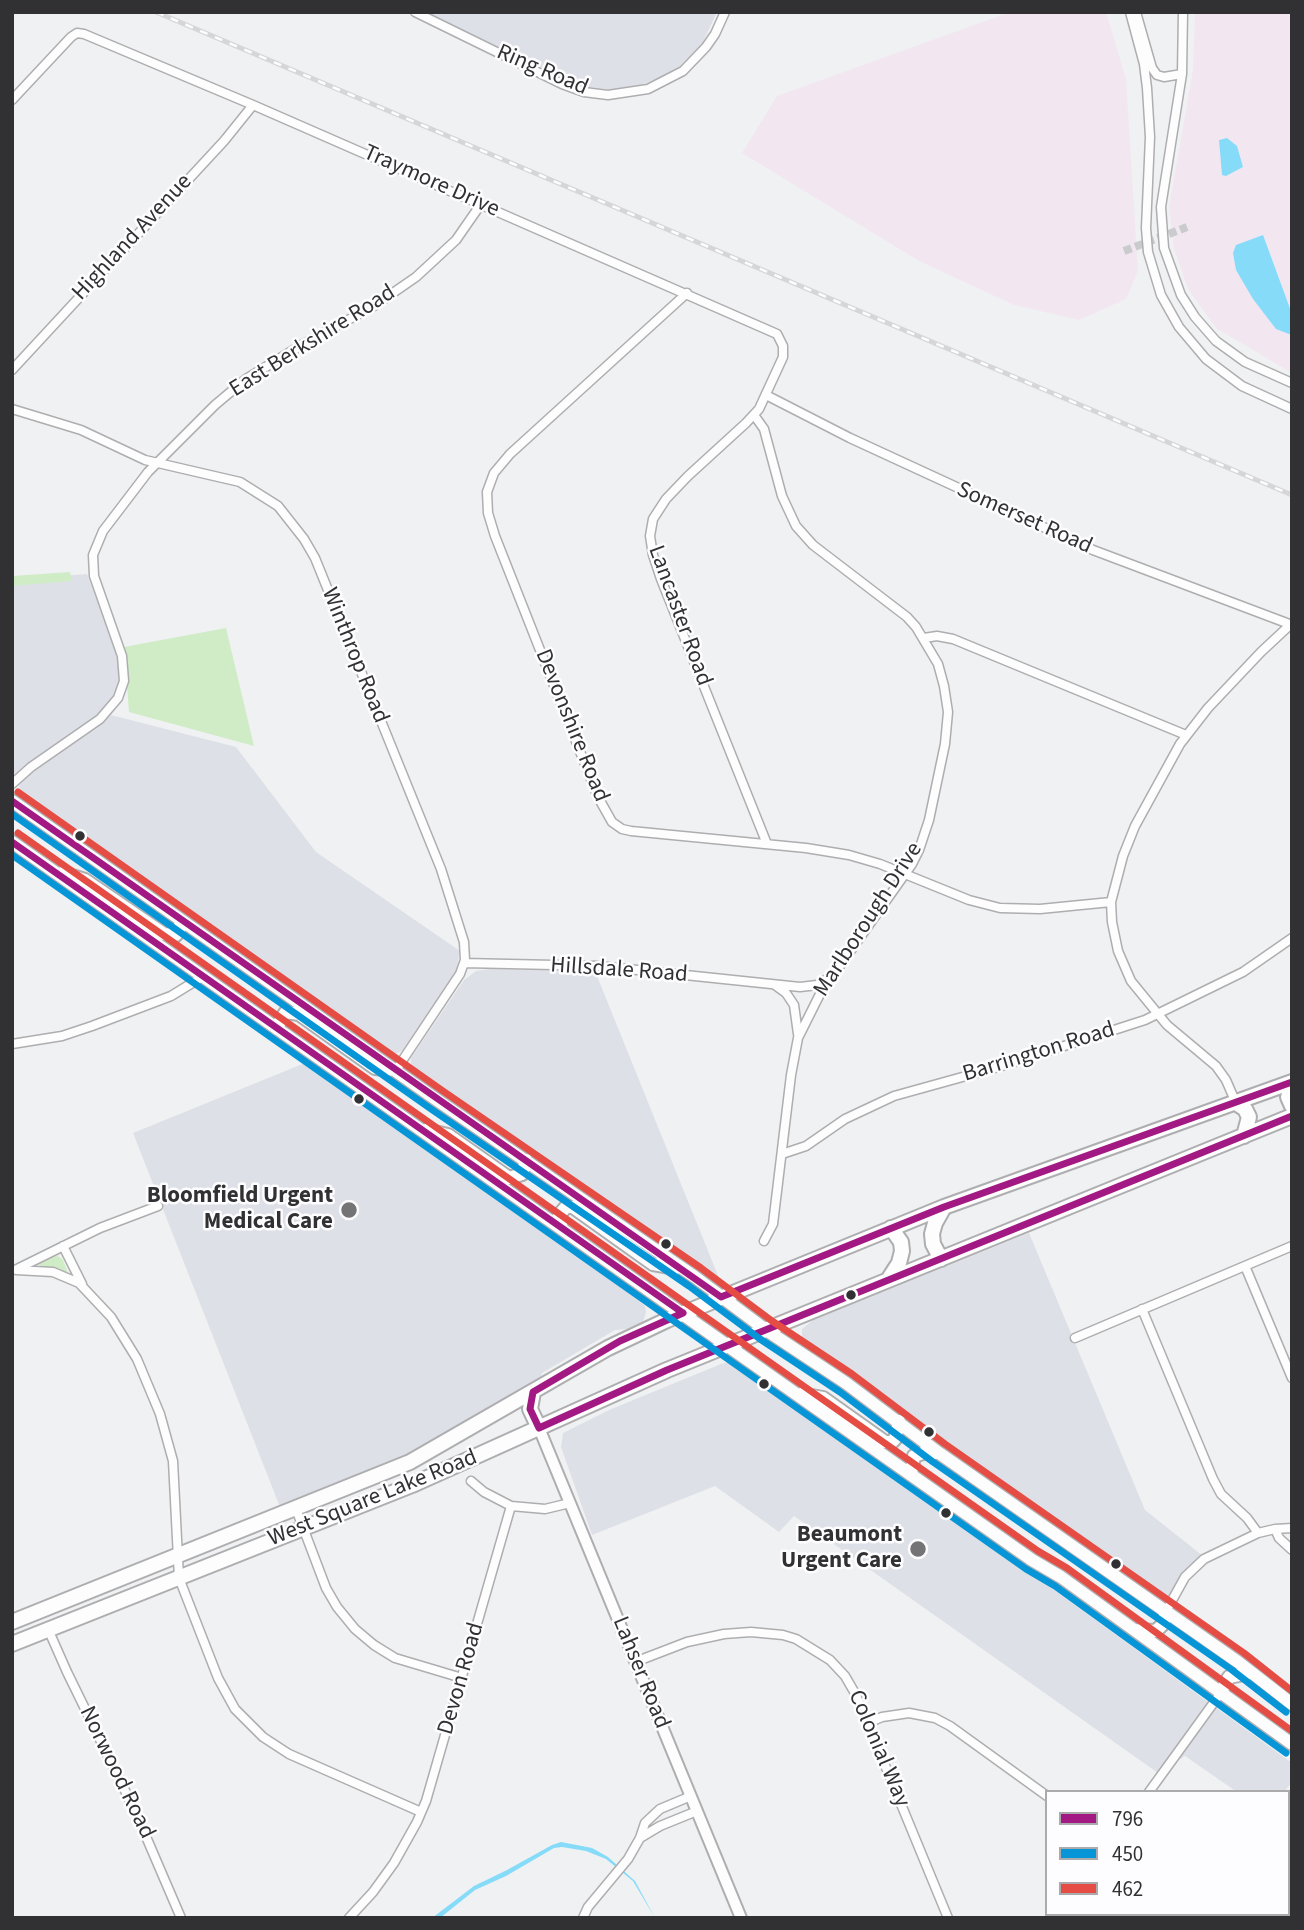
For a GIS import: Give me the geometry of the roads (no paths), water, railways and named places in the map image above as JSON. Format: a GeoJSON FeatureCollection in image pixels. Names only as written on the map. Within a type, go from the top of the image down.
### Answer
{"type":"FeatureCollection","features":[{"type":"Feature","properties":{"kind":"highway","name":"West Square Lake Road"},"geometry":{"type":"LineString","coordinates":[[12,1622],[410,1462],[620,1341],[682,1313],[944,1207],[1292,1082]]}},
{"type":"Feature","properties":{"kind":"highway"},"geometry":{"type":"LineString","coordinates":[[1292,1088],[1289,1097],[1292,1106]]}},
{"type":"Feature","properties":{"kind":"highway"},"geometry":{"type":"LineString","coordinates":[[1236,1103],[1245,1109],[1248,1117],[1244,1136]]}},
{"type":"Feature","properties":{"kind":"highway","name":"West Square Lake Road"},"geometry":{"type":"LineString","coordinates":[[12,1644],[430,1477],[729,1345],[1292,1116]]}},
{"type":"Feature","properties":{"kind":"highway"},"geometry":{"type":"LineString","coordinates":[[941,1259],[933,1244],[932,1234],[944,1207]]}},
{"type":"Feature","properties":{"kind":"highway"},"geometry":{"type":"LineString","coordinates":[[887,1281],[899,1263],[902,1251],[901,1242],[891,1228]]}},
{"type":"Feature","properties":{"kind":"highway"},"geometry":{"type":"LineString","coordinates":[[533,1392],[530,1409],[539,1428]]}},
{"type":"Feature","properties":{"kind":"main road"},"geometry":{"type":"LineString","coordinates":[[12,801],[683,1269],[766,1331],[846,1382],[939,1453],[1238,1662],[1292,1704]]}},
{"type":"Feature","properties":{"kind":"main road"},"geometry":{"type":"LineString","coordinates":[[12,842],[1135,1630],[1292,1744]]}},
{"type":"Feature","properties":{"kind":"main road"},"geometry":{"type":"LineString","coordinates":[[48,868],[85,880],[164,934],[176,934],[181,920]]}},
{"type":"Feature","properties":{"kind":"main road"},"geometry":{"type":"LineString","coordinates":[[277,1029],[286,1012],[299,1014],[375,1068],[396,1070]]}},
{"type":"Feature","properties":{"kind":"main road"},"geometry":{"type":"LineString","coordinates":[[419,1129],[448,1135],[509,1178],[522,1174],[526,1160]]}},
{"type":"Feature","properties":{"kind":"main road"},"geometry":{"type":"LineString","coordinates":[[562,1229],[559,1215],[566,1207],[573,1207],[653,1264],[683,1269]]}},
{"type":"Feature","properties":{"kind":"main road"},"geometry":{"type":"LineString","coordinates":[[797,1394],[822,1398],[885,1442],[892,1442],[895,1438],[899,1421]]}},
{"type":"Feature","properties":{"kind":"main road"},"geometry":{"type":"LineString","coordinates":[[911,1474],[914,1456],[923,1452],[939,1453]]}},
{"type":"Feature","properties":{"kind":"main road"},"geometry":{"type":"LineString","coordinates":[[1135,1630],[1156,1632],[1164,1623],[1165,1613]]}},
{"type":"Feature","properties":{"kind":"main road"},"geometry":{"type":"LineString","coordinates":[[1220,1694],[1229,1677],[1249,1673]]}},
{"type":"Feature","properties":{"kind":"street","name":"Ring Road"},"geometry":{"type":"LineString","coordinates":[[415,12],[562,84],[584,92],[608,95],[648,89],[683,71],[706,47],[725,12]]}},
{"type":"Feature","properties":{"kind":"street"},"geometry":{"type":"LineString","coordinates":[[1130,12],[1144,64],[1150,113],[1146,228],[1148,252],[1161,295],[1179,327],[1206,359],[1242,386],[1289,408],[1292,396]]}},
{"type":"Feature","properties":{"kind":"street"},"geometry":{"type":"LineString","coordinates":[[1136,12],[1157,75],[1164,77],[1182,74]]}},
{"type":"Feature","properties":{"kind":"street"},"geometry":{"type":"LineString","coordinates":[[1183,12],[1182,74],[1161,207],[1164,248],[1172,275],[1195,317],[1216,341],[1245,362],[1292,383]]}},
{"type":"Feature","properties":{"kind":"street","name":"Traymore Drive"},"geometry":{"type":"LineString","coordinates":[[12,100],[75,34],[82,33],[687,293],[772,331],[782,342]]}},
{"type":"Feature","properties":{"kind":"street","name":"Highland Avenue"},"geometry":{"type":"LineString","coordinates":[[12,370],[224,141],[253,105]]}},
{"type":"Feature","properties":{"kind":"street","name":"East Berkshire Road"},"geometry":{"type":"LineString","coordinates":[[12,784],[31,767],[100,719],[118,698],[124,681],[122,656],[93,570],[93,555],[111,519],[158,462],[215,405],[246,379],[374,306],[416,277],[456,240],[481,204]]}},
{"type":"Feature","properties":{"kind":"street","name":"Devonshire Road"},"geometry":{"type":"LineString","coordinates":[[687,293],[504,460],[491,478],[487,504],[492,527],[510,575],[598,797],[613,824],[631,831],[839,853],[871,861],[959,897],[1000,908],[1040,909],[1111,902]]}},
{"type":"Feature","properties":{"kind":"street","name":"Lancaster Road"},"geometry":{"type":"LineString","coordinates":[[767,844],[661,579],[650,536],[653,519],[666,499],[754,415],[783,357],[782,342]]}},
{"type":"Feature","properties":{"kind":"street","name":"Somerset Road"},"geometry":{"type":"LineString","coordinates":[[766,395],[850,438],[1093,550],[1291,624]]}},
{"type":"Feature","properties":{"kind":"street","name":"Winthrop Road"},"geometry":{"type":"LineString","coordinates":[[12,409],[81,430],[141,458],[225,477],[248,486],[278,506],[315,558],[441,869],[461,929],[464,964]]}},
{"type":"Feature","properties":{"kind":"street","name":"Marlborough Drive"},"geometry":{"type":"LineString","coordinates":[[754,415],[766,435],[783,502],[800,531],[813,545],[907,617],[924,638],[937,664],[948,705],[947,732],[927,827],[916,857],[813,1004],[798,1038],[773,1224],[764,1241]]}},
{"type":"Feature","properties":{"kind":"street"},"geometry":{"type":"LineString","coordinates":[[1236,1103],[1226,1080],[1216,1066],[1157,1014],[1136,989],[1124,968],[1112,922],[1111,902],[1123,856],[1135,825],[1186,735],[1241,673],[1291,624]]}},
{"type":"Feature","properties":{"kind":"street"},"geometry":{"type":"LineString","coordinates":[[924,638],[937,636],[953,639],[1186,735]]}},
{"type":"Feature","properties":{"kind":"street","name":"Barrington Road"},"geometry":{"type":"LineString","coordinates":[[782,1154],[806,1146],[845,1119],[894,1096],[1027,1058],[1157,1014],[1243,972],[1292,938]]}},
{"type":"Feature","properties":{"kind":"street"},"geometry":{"type":"LineString","coordinates":[[396,1070],[464,964]]}},
{"type":"Feature","properties":{"kind":"street","name":"Hillsdale Road"},"geometry":{"type":"LineString","coordinates":[[464,964],[599,966],[772,984],[814,985],[833,975]]}},
{"type":"Feature","properties":{"kind":"street"},"geometry":{"type":"LineString","coordinates":[[12,1044],[62,1036],[92,1026],[171,996],[202,977]]}},
{"type":"Feature","properties":{"kind":"street"},"geometry":{"type":"LineString","coordinates":[[772,984],[786,993],[794,1005],[798,1038]]}},
{"type":"Feature","properties":{"kind":"street"},"geometry":{"type":"LineString","coordinates":[[14,1271],[100,1228],[158,1206]]}},
{"type":"Feature","properties":{"kind":"street"},"geometry":{"type":"LineString","coordinates":[[63,1246],[85,1288],[127,1340],[163,1421],[175,1472],[179,1578],[223,1688],[236,1709],[252,1728],[289,1754],[421,1812]]}},
{"type":"Feature","properties":{"kind":"street"},"geometry":{"type":"LineString","coordinates":[[1074,1338],[1292,1246]]}},
{"type":"Feature","properties":{"kind":"street"},"geometry":{"type":"LineString","coordinates":[[1245,1265],[1292,1378]]}},
{"type":"Feature","properties":{"kind":"street"},"geometry":{"type":"LineString","coordinates":[[14,1271],[60,1274],[85,1288]]}},
{"type":"Feature","properties":{"kind":"street"},"geometry":{"type":"LineString","coordinates":[[1142,1309],[1213,1479],[1225,1499],[1247,1518],[1258,1534]]}},
{"type":"Feature","properties":{"kind":"street","name":"Lahser Road"},"geometry":{"type":"LineString","coordinates":[[539,1428],[741,1918]]}},
{"type":"Feature","properties":{"kind":"street"},"geometry":{"type":"LineString","coordinates":[[471,1481],[484,1492],[511,1506],[545,1509],[569,1503]]}},
{"type":"Feature","properties":{"kind":"street","name":"Devon Road"},"geometry":{"type":"LineString","coordinates":[[349,1918],[384,1877],[403,1848],[421,1812],[436,1773],[511,1506]]}},
{"type":"Feature","properties":{"kind":"street"},"geometry":{"type":"LineString","coordinates":[[296,1509],[326,1588],[355,1629],[395,1658],[462,1678]]}},
{"type":"Feature","properties":{"kind":"street"},"geometry":{"type":"LineString","coordinates":[[1165,1613],[1185,1577],[1199,1562],[1258,1534],[1292,1528]]}},
{"type":"Feature","properties":{"kind":"street"},"geometry":{"type":"LineString","coordinates":[[1275,1529],[1279,1538],[1292,1550]]}},
{"type":"Feature","properties":{"kind":"street","name":"Norwood Road"},"geometry":{"type":"LineString","coordinates":[[48,1629],[135,1811],[181,1918]]}},
{"type":"Feature","properties":{"kind":"street","name":"Colonial Way"},"geometry":{"type":"LineString","coordinates":[[635,1662],[670,1647],[706,1637],[751,1632],[783,1635],[811,1647],[836,1666],[852,1686],[948,1918]]}},
{"type":"Feature","properties":{"kind":"street"},"geometry":{"type":"LineString","coordinates":[[1150,1790],[1220,1694]]}},
{"type":"Feature","properties":{"kind":"street"},"geometry":{"type":"LineString","coordinates":[[868,1723],[900,1713],[935,1717],[1045,1795]]}},
{"type":"Feature","properties":{"kind":"street"},"geometry":{"type":"LineString","coordinates":[[583,1918],[588,1907],[628,1859],[645,1823],[652,1815],[691,1796]]}},
{"type":"Feature","properties":{"kind":"street"},"geometry":{"type":"LineString","coordinates":[[640,1838],[660,1826],[697,1811]]}},
{"type":"Feature","properties":{"kind":"water"},"geometry":{"type":"Polygon","coordinates":[[[1227,138],[1237,146],[1243,167],[1226,176],[1222,175],[1219,140],[1227,138]]]}},
{"type":"Feature","properties":{"kind":"water"},"geometry":{"type":"Polygon","coordinates":[[[1263,235],[1292,314],[1292,333],[1289,334],[1276,329],[1253,299],[1236,270],[1233,253],[1236,245],[1263,235]]]}},
{"type":"Feature","properties":{"kind":"water"},"geometry":{"type":"Polygon","coordinates":[[[561,1842],[592,1848],[608,1857],[635,1881],[655,1918],[633,1881],[606,1859],[586,1851],[562,1847],[554,1848],[506,1876],[475,1890],[440,1918],[432,1918],[474,1886],[561,1842]]]}},
{"type":"Feature","properties":{"kind":"tunnel"},"geometry":{"type":"LineString","coordinates":[[1124,251],[1187,227]]}},
{"type":"Feature","properties":{"kind":"railway"},"geometry":{"type":"LineString","coordinates":[[156,12],[1292,495]]}},
{"type":"Feature","properties":{"kind":"place","name":"Bloomfield Urgent Medical Care"},"geometry":{"type":"Point","coordinates":[349,1210]}},
{"type":"Feature","properties":{"kind":"place","name":"Beaumont Urgent Care"},"geometry":{"type":"Point","coordinates":[918,1549]}}]}
